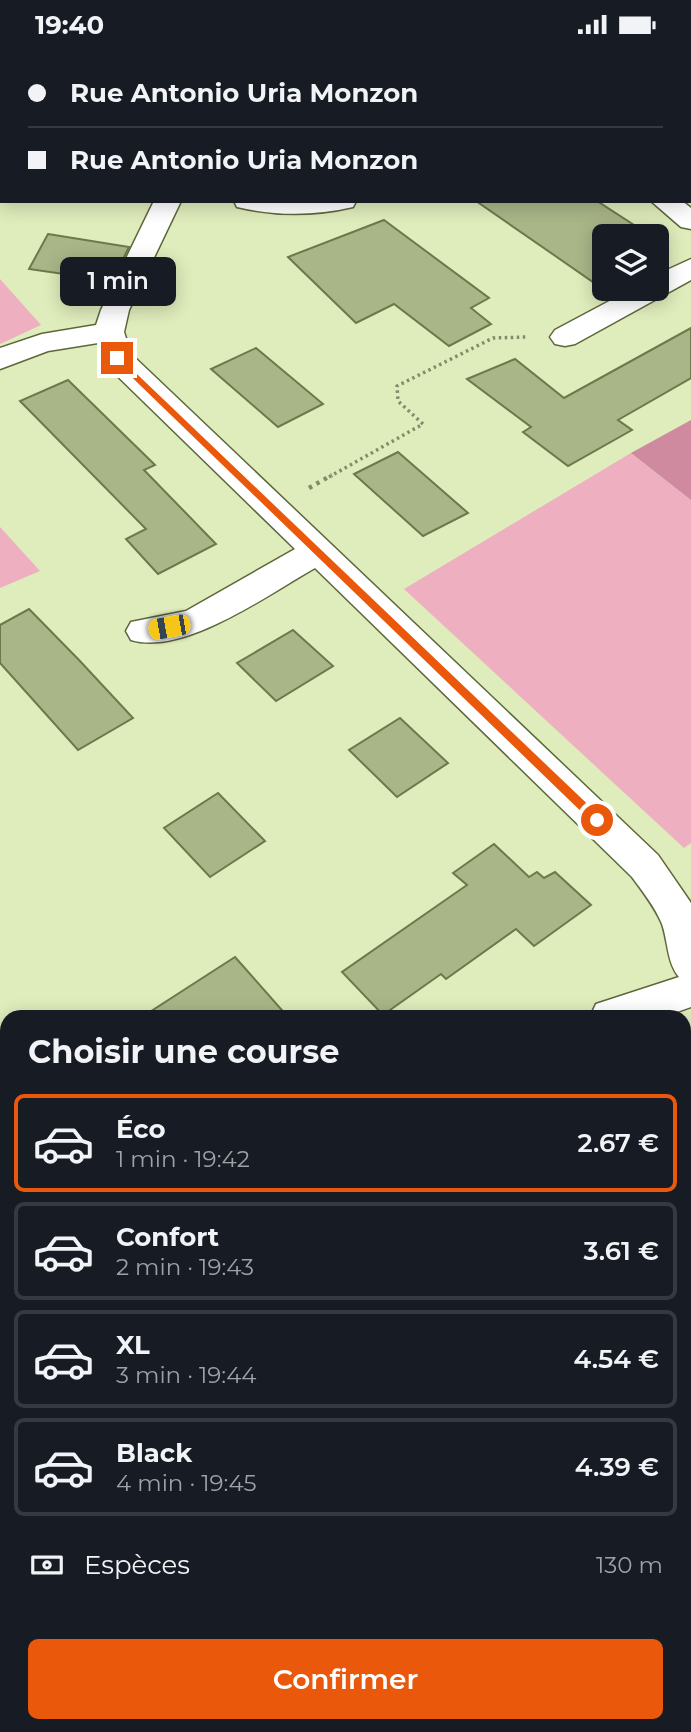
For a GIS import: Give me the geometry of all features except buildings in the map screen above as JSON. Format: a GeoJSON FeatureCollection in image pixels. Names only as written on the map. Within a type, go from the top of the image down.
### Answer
{"type":"FeatureCollection","features":[{"type":"Feature","properties":{"kind":"street"},"geometry":{"type":"LineString","coordinates":[[167,203],[114,310],[109,332],[117,358],[645,866],[669,895],[685,929],[691,964]]}},
{"type":"Feature","properties":{"kind":"street"},"geometry":{"type":"LineString","coordinates":[[265,203],[301,207],[329,203]]}},
{"type":"Feature","properties":{"kind":"street"},"geometry":{"type":"LineString","coordinates":[[667,203],[691,221]]}},
{"type":"Feature","properties":{"kind":"street"},"geometry":{"type":"LineString","coordinates":[[669,280],[691,268]]}},
{"type":"Feature","properties":{"kind":"street"},"geometry":{"type":"LineString","coordinates":[[565,337],[631,301]]}},
{"type":"Feature","properties":{"kind":"street"},"geometry":{"type":"LineString","coordinates":[[0,359],[42,342],[109,332]]}},
{"type":"Feature","properties":{"kind":"street"},"geometry":{"type":"LineString","coordinates":[[143,631],[194,622],[316,552]]}},
{"type":"Feature","properties":{"kind":"street"},"geometry":{"type":"LineString","coordinates":[[631,1010],[691,990]]}},
{"type":"Feature","properties":{"kind":"path"},"geometry":{"type":"LineString","coordinates":[[271,508],[423,424],[398,401],[397,386],[493,338],[565,337]]}},
{"type":"Feature","properties":{"kind":"shaded area"},"geometry":{"type":"Polygon","coordinates":[[[0,279],[41,325],[0,344],[0,279]]]}},
{"type":"Feature","properties":{"kind":"shaded area"},"geometry":{"type":"Polygon","coordinates":[[[691,420],[691,500],[631,453],[691,420]]]}},
{"type":"Feature","properties":{"kind":"shaded area"},"geometry":{"type":"Polygon","coordinates":[[[631,453],[691,500],[691,843],[684,848],[404,589],[631,453]]]}},
{"type":"Feature","properties":{"kind":"shaded area"},"geometry":{"type":"Polygon","coordinates":[[[0,527],[40,571],[0,588],[0,527]]]}},
{"type":"Feature","properties":{"kind":"route"},"geometry":{"type":"LineString","coordinates":[[117,358],[597,820]]}}]}
